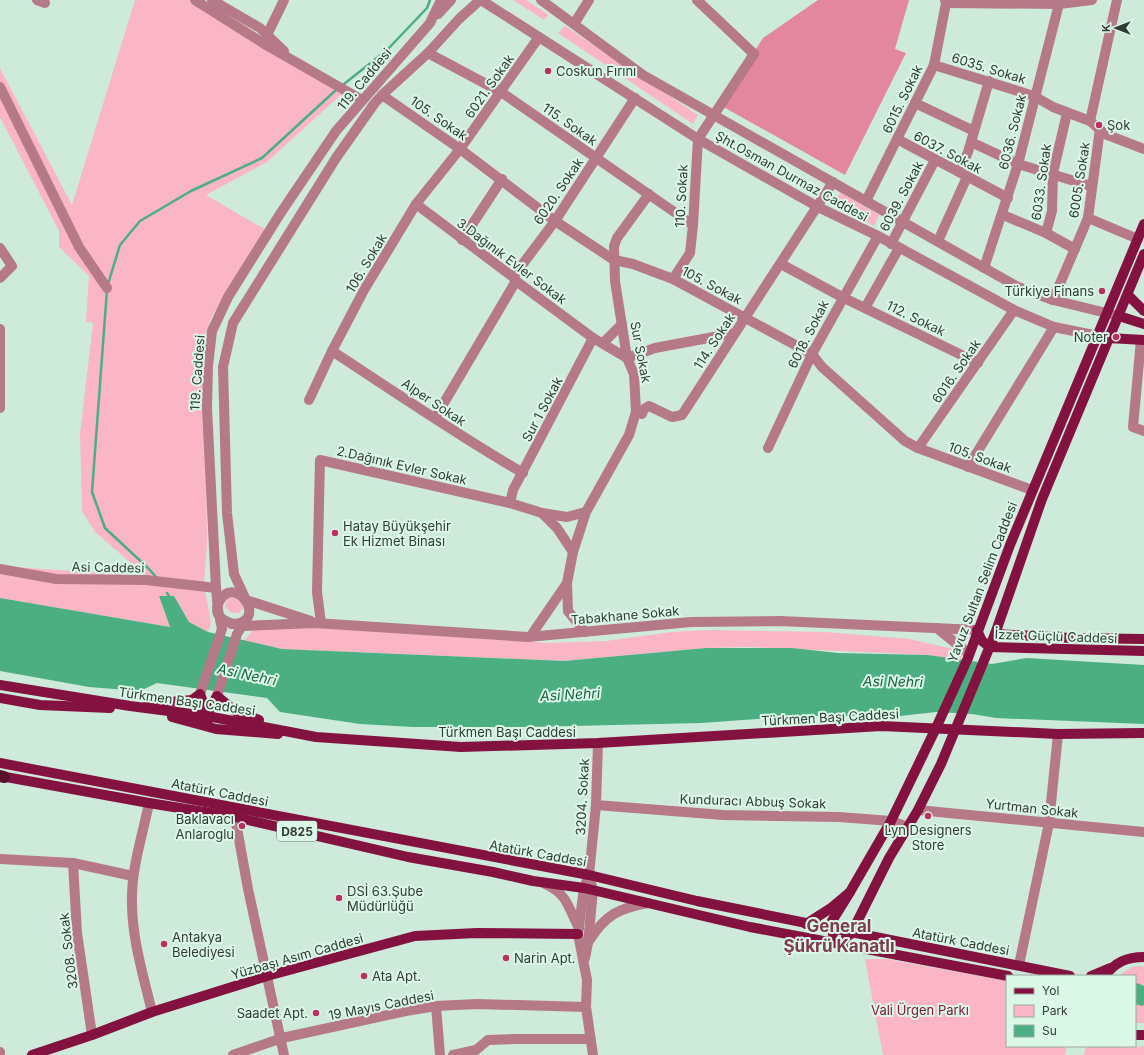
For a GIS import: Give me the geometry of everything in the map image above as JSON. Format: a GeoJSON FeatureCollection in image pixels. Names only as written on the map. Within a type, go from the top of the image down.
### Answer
{"type":"FeatureCollection","features":[{"type":"Feature","properties":{"kind":"main road","name":"Yavuz Sultan Selim Caddesi"},"geometry":{"type":"LineString","coordinates":[[949,726],[941,717],[968,656],[1032,490],[1144,224]]}},
{"type":"Feature","properties":{"kind":"main road","name":"Yavuz Sultan Selim Caddesi"},"geometry":{"type":"LineString","coordinates":[[806,924],[831,908],[850,892],[949,726],[988,652],[1042,499],[1144,254]]}},
{"type":"Feature","properties":{"kind":"main road"},"geometry":{"type":"LineString","coordinates":[[1128,295],[1144,311]]}},
{"type":"Feature","properties":{"kind":"main road"},"geometry":{"type":"LineString","coordinates":[[1119,316],[1144,324]]}},
{"type":"Feature","properties":{"kind":"main road"},"geometry":{"type":"LineString","coordinates":[[1108,338],[1143,340]]}},
{"type":"Feature","properties":{"kind":"main road","name":"İzzet Güçlü Caddesi"},"geometry":{"type":"LineString","coordinates":[[977,630],[988,652],[1144,651]]}},
{"type":"Feature","properties":{"kind":"main road","name":"İzzet Güçlü Caddesi"},"geometry":{"type":"LineString","coordinates":[[995,634],[1070,638],[1144,639]]}},
{"type":"Feature","properties":{"kind":"main road","name":"Türkmen Başı Caddesi"},"geometry":{"type":"LineString","coordinates":[[0,684],[128,706],[207,716],[316,736],[461,747],[598,744],[881,726],[949,726],[1058,734],[1144,733]]}},
{"type":"Feature","properties":{"kind":"main road"},"geometry":{"type":"LineString","coordinates":[[128,706],[192,700],[200,694],[207,716],[216,729]]}},
{"type":"Feature","properties":{"kind":"main road"},"geometry":{"type":"LineString","coordinates":[[193,722],[202,721],[207,716],[217,696],[235,711],[290,731]]}},
{"type":"Feature","properties":{"kind":"main road"},"geometry":{"type":"LineString","coordinates":[[0,698],[40,705],[128,709],[156,713],[216,729],[316,736]]}},
{"type":"Feature","properties":{"kind":"main road","name":"Yavuz Sultan Selim Caddesi"},"geometry":{"type":"LineString","coordinates":[[838,943],[851,934],[889,858],[918,810],[949,726]]}},
{"type":"Feature","properties":{"kind":"main road","name":"Atatürk Caddesi"},"geometry":{"type":"LineString","coordinates":[[0,763],[589,876],[831,930],[1020,965],[1065,975]]}},
{"type":"Feature","properties":{"kind":"main road","name":"Atatürk Caddesi"},"geometry":{"type":"LineString","coordinates":[[1,776],[236,817],[408,856],[541,882],[588,889],[750,927],[1006,976]]}},
{"type":"Feature","properties":{"kind":"main road"},"geometry":{"type":"LineString","coordinates":[[838,943],[831,930],[832,921],[850,892]]}},
{"type":"Feature","properties":{"kind":"main road","name":"Yüzbaşı Asım Caddesi"},"geometry":{"type":"LineString","coordinates":[[32,1055],[92,1035],[152,1012],[267,976],[415,936],[578,931]]}},
{"type":"Feature","properties":{"kind":"main road"},"geometry":{"type":"LineString","coordinates":[[1095,975],[1108,972],[1126,959],[1144,957]]}},
{"type":"Feature","properties":{"kind":"street"},"geometry":{"type":"LineString","coordinates":[[195,0],[266,45],[362,100]]}},
{"type":"Feature","properties":{"kind":"street"},"geometry":{"type":"LineString","coordinates":[[212,0],[260,28],[292,59]]}},
{"type":"Feature","properties":{"kind":"street"},"geometry":{"type":"LineString","coordinates":[[267,35],[284,0]]}},
{"type":"Feature","properties":{"kind":"street","name":"119. Caddesi"},"geometry":{"type":"LineString","coordinates":[[430,23],[441,0]]}},
{"type":"Feature","properties":{"kind":"street","name":"119. Caddesi"},"geometry":{"type":"LineString","coordinates":[[226,626],[218,610],[216,588],[207,408],[208,366],[212,331],[228,297],[280,214],[336,131],[451,0]]}},
{"type":"Feature","properties":{"kind":"street","name":"119. Caddesi"},"geometry":{"type":"LineString","coordinates":[[246,600],[234,574],[227,513],[223,367],[233,323],[336,158],[382,94],[428,53],[459,19],[480,0]]}},
{"type":"Feature","properties":{"kind":"street","name":"Şht.Osman Durmaz Caddesi"},"geometry":{"type":"LineString","coordinates":[[480,0],[698,138],[818,207],[878,236],[1014,310],[1054,327],[1108,338]]}},
{"type":"Feature","properties":{"kind":"street"},"geometry":{"type":"LineString","coordinates":[[574,24],[589,0]]}},
{"type":"Feature","properties":{"kind":"street","name":"110. Sokak"},"geometry":{"type":"LineString","coordinates":[[673,279],[690,253],[698,138],[754,54],[697,0]]}},
{"type":"Feature","properties":{"kind":"street"},"geometry":{"type":"LineString","coordinates":[[946,1],[1059,2],[1092,0]]}},
{"type":"Feature","properties":{"kind":"street"},"geometry":{"type":"LineString","coordinates":[[1090,121],[1117,0]]}},
{"type":"Feature","properties":{"kind":"street","name":"6015. Sokak"},"geometry":{"type":"LineString","coordinates":[[866,201],[934,65],[946,1]]}},
{"type":"Feature","properties":{"kind":"street","name":"Şht.Osman Durmaz Caddesi"},"geometry":{"type":"LineString","coordinates":[[547,2],[643,75],[1018,287],[1053,300],[1119,316]]}},
{"type":"Feature","properties":{"kind":"street","name":"6036. Sokak"},"geometry":{"type":"LineString","coordinates":[[984,268],[1003,215],[1018,164],[1059,2]]}},
{"type":"Feature","properties":{"kind":"street","name":"6021. Sokak"},"geometry":{"type":"LineString","coordinates":[[460,149],[539,37]]}},
{"type":"Feature","properties":{"kind":"street","name":"115. Sokak"},"geometry":{"type":"LineString","coordinates":[[428,53],[501,92],[693,225]]}},
{"type":"Feature","properties":{"kind":"street","name":"6035. Sokak"},"geometry":{"type":"LineString","coordinates":[[934,65],[1034,96],[1053,107],[1090,121],[1105,134],[1144,149]]}},
{"type":"Feature","properties":{"kind":"street"},"geometry":{"type":"LineString","coordinates":[[938,241],[963,175],[989,81]]}},
{"type":"Feature","properties":{"kind":"street"},"geometry":{"type":"LineString","coordinates":[[0,86],[80,247],[107,288]]}},
{"type":"Feature","properties":{"kind":"street","name":"105. Sokak"},"geometry":{"type":"LineString","coordinates":[[382,94],[502,179],[555,221],[614,260],[633,264],[673,279],[812,354],[822,367],[905,441],[918,448],[1032,490]]}},
{"type":"Feature","properties":{"kind":"street","name":"6020. Sokak"},"geometry":{"type":"LineString","coordinates":[[435,418],[514,279],[555,221],[635,98]]}},
{"type":"Feature","properties":{"kind":"street"},"geometry":{"type":"LineString","coordinates":[[915,103],[974,131]]}},
{"type":"Feature","properties":{"kind":"street","name":"6033. Sokak"},"geometry":{"type":"LineString","coordinates":[[1046,233],[1052,211],[1053,174],[1067,112]]}},
{"type":"Feature","properties":{"kind":"street","name":"6005. Sokak"},"geometry":{"type":"LineString","coordinates":[[1053,300],[1088,218],[1091,186],[1100,129]]}},
{"type":"Feature","properties":{"kind":"street","name":"6037. Sokak"},"geometry":{"type":"LineString","coordinates":[[897,139],[1008,198]]}},
{"type":"Feature","properties":{"kind":"street"},"geometry":{"type":"LineString","coordinates":[[971,142],[1018,164],[1091,186]]}},
{"type":"Feature","properties":{"kind":"street","name":"106. Sokak"},"geometry":{"type":"LineString","coordinates":[[309,400],[332,351],[364,290],[416,204],[460,149]]}},
{"type":"Feature","properties":{"kind":"street","name":"6039. Sokak"},"geometry":{"type":"LineString","coordinates":[[865,308],[895,246],[903,222],[935,160]]}},
{"type":"Feature","properties":{"kind":"street"},"geometry":{"type":"LineString","coordinates":[[462,240],[502,179]]}},
{"type":"Feature","properties":{"kind":"street","name":"114. Sokak"},"geometry":{"type":"LineString","coordinates":[[642,414],[644,409],[650,406],[672,417],[682,415],[833,182]]}},
{"type":"Feature","properties":{"kind":"street","name":"Sur Sokak"},"geometry":{"type":"LineString","coordinates":[[585,632],[575,622],[568,611],[567,583],[573,552],[586,512],[629,435],[636,412],[634,374],[627,358],[614,260],[614,246],[617,238],[649,194]]}},
{"type":"Feature","properties":{"kind":"street","name":"3.Dağınık Evler Sokak"},"geometry":{"type":"LineString","coordinates":[[416,204],[594,338]]}},
{"type":"Feature","properties":{"kind":"street"},"geometry":{"type":"LineString","coordinates":[[1003,215],[1046,233],[1075,248]]}},
{"type":"Feature","properties":{"kind":"street"},"geometry":{"type":"LineString","coordinates":[[1088,218],[1138,239]]}},
{"type":"Feature","properties":{"kind":"street","name":"6018. Sokak"},"geometry":{"type":"LineString","coordinates":[[768,448],[812,354],[842,297],[878,236]]}},
{"type":"Feature","properties":{"kind":"street"},"geometry":{"type":"LineString","coordinates":[[0,248],[12,266],[0,278]]}},
{"type":"Feature","properties":{"kind":"street","name":"112. Sokak"},"geometry":{"type":"LineString","coordinates":[[781,264],[842,297],[978,363]]}},
{"type":"Feature","properties":{"kind":"street","name":"6016. Sokak"},"geometry":{"type":"LineString","coordinates":[[918,448],[1014,310]]}},
{"type":"Feature","properties":{"kind":"street"},"geometry":{"type":"LineString","coordinates":[[603,343],[622,324]]}},
{"type":"Feature","properties":{"kind":"street"},"geometry":{"type":"LineString","coordinates":[[968,467],[1054,327]]}},
{"type":"Feature","properties":{"kind":"street"},"geometry":{"type":"LineString","coordinates":[[0,329],[0,408]]}},
{"type":"Feature","properties":{"kind":"street"},"geometry":{"type":"LineString","coordinates":[[594,338],[627,358],[655,348],[735,333]]}},
{"type":"Feature","properties":{"kind":"street","name":"Sur 1 Sokak"},"geometry":{"type":"LineString","coordinates":[[510,502],[513,490],[594,338]]}},
{"type":"Feature","properties":{"kind":"street"},"geometry":{"type":"LineString","coordinates":[[1143,340],[1133,427],[1144,431]]}},
{"type":"Feature","properties":{"kind":"street","name":"Alper Sokak"},"geometry":{"type":"LineString","coordinates":[[332,351],[435,418],[467,441],[523,473]]}},
{"type":"Feature","properties":{"kind":"street","name":"2.Dağınık Evler Sokak"},"geometry":{"type":"LineString","coordinates":[[318,623],[317,592],[320,460],[510,502],[542,514],[567,517],[586,512]]}},
{"type":"Feature","properties":{"kind":"street","name":"2.Dağınık Evler Sokak"},"geometry":{"type":"LineString","coordinates":[[542,514],[558,528],[573,552]]}},
{"type":"Feature","properties":{"kind":"street","name":"Asi Caddesi"},"geometry":{"type":"LineString","coordinates":[[0,569],[56,579],[146,580],[216,588]]}},
{"type":"Feature","properties":{"kind":"street","name":"Sur Sokak"},"geometry":{"type":"LineString","coordinates":[[530,637],[567,583]]}},
{"type":"Feature","properties":{"kind":"street"},"geometry":{"type":"LineString","coordinates":[[218,610],[220,600],[228,594],[238,594],[246,600],[318,623]]}},
{"type":"Feature","properties":{"kind":"street"},"geometry":{"type":"LineString","coordinates":[[217,696],[240,630],[248,615],[249,605],[246,600]]}},
{"type":"Feature","properties":{"kind":"street"},"geometry":{"type":"LineString","coordinates":[[226,626],[241,622],[248,615]]}},
{"type":"Feature","properties":{"kind":"street","name":"Tabakhane Sokak"},"geometry":{"type":"LineString","coordinates":[[318,623],[530,637],[691,622],[780,622],[977,630]]}},
{"type":"Feature","properties":{"kind":"street"},"geometry":{"type":"LineString","coordinates":[[226,626],[240,630],[318,623]]}},
{"type":"Feature","properties":{"kind":"street"},"geometry":{"type":"LineString","coordinates":[[200,694],[226,626]]}},
{"type":"Feature","properties":{"kind":"street"},"geometry":{"type":"LineString","coordinates":[[937,628],[968,656]]}},
{"type":"Feature","properties":{"kind":"street"},"geometry":{"type":"LineString","coordinates":[[1020,965],[1049,823],[1058,734]]}},
{"type":"Feature","properties":{"kind":"street","name":"3204. Sokak"},"geometry":{"type":"LineString","coordinates":[[588,889],[596,805],[598,744]]}},
{"type":"Feature","properties":{"kind":"street"},"geometry":{"type":"LineString","coordinates":[[149,803],[133,876],[132,898],[135,941],[152,1012]]}},
{"type":"Feature","properties":{"kind":"street","name":"Kunduracı Abbuş Sokak"},"geometry":{"type":"LineString","coordinates":[[596,805],[723,815],[840,817],[891,821],[908,827]]}},
{"type":"Feature","properties":{"kind":"street","name":"Yurtman Sokak"},"geometry":{"type":"LineString","coordinates":[[918,810],[1144,832]]}},
{"type":"Feature","properties":{"kind":"street"},"geometry":{"type":"LineString","coordinates":[[236,817],[248,889],[282,1038],[284,1055]]}},
{"type":"Feature","properties":{"kind":"street"},"geometry":{"type":"LineString","coordinates":[[0,859],[73,863],[133,876]]}},
{"type":"Feature","properties":{"kind":"street","name":"3208. Sokak"},"geometry":{"type":"LineString","coordinates":[[73,863],[77,932],[92,1035]]}},
{"type":"Feature","properties":{"kind":"street"},"geometry":{"type":"LineString","coordinates":[[541,882],[560,892],[567,900],[578,931],[587,980],[586,1007],[593,1055]]}},
{"type":"Feature","properties":{"kind":"street"},"geometry":{"type":"LineString","coordinates":[[578,931],[588,889]]}},
{"type":"Feature","properties":{"kind":"street"},"geometry":{"type":"LineString","coordinates":[[584,960],[588,943],[588,889]]}},
{"type":"Feature","properties":{"kind":"street"},"geometry":{"type":"LineString","coordinates":[[588,943],[601,924],[609,916],[626,908],[649,903]]}},
{"type":"Feature","properties":{"kind":"street","name":"19 Mayıs Caddesi"},"geometry":{"type":"LineString","coordinates":[[233,1055],[282,1038],[406,1011],[436,1006],[476,1004],[586,1007]]}},
{"type":"Feature","properties":{"kind":"street"},"geometry":{"type":"LineString","coordinates":[[436,1006],[440,1055]]}},
{"type":"Feature","properties":{"kind":"street"},"geometry":{"type":"LineString","coordinates":[[453,1055],[476,1050],[488,1040],[590,1039]]}},
{"type":"Feature","properties":{"kind":"green space"},"geometry":{"type":"Polygon","coordinates":[[[135,0],[193,0],[344,92],[267,162],[206,195],[266,230],[211,318],[205,335],[207,544],[204,584],[211,624],[208,632],[189,622],[174,596],[159,596],[170,627],[0,598],[0,566],[146,576],[95,532],[82,511],[80,434],[93,323],[86,322],[89,276],[59,247],[59,231],[0,117],[0,68],[72,205],[135,0]]]}},
{"type":"Feature","properties":{"kind":"green space"},"geometry":{"type":"Polygon","coordinates":[[[513,0],[526,0],[549,15],[544,20],[513,0]]]}},
{"type":"Feature","properties":{"kind":"green space"},"geometry":{"type":"Polygon","coordinates":[[[565,26],[698,115],[693,124],[558,33],[565,26]]]}},
{"type":"Feature","properties":{"kind":"green space"},"geometry":{"type":"Polygon","coordinates":[[[841,192],[879,215],[874,226],[833,205],[841,192]]]}},
{"type":"Feature","properties":{"kind":"green space"},"geometry":{"type":"Polygon","coordinates":[[[239,596],[243,608],[239,613],[231,613],[225,607],[227,599],[239,596]]]}},
{"type":"Feature","properties":{"kind":"green space"},"geometry":{"type":"Polygon","coordinates":[[[261,627],[327,628],[547,643],[606,641],[671,632],[709,630],[826,632],[909,639],[949,648],[963,654],[960,660],[928,655],[750,647],[706,648],[564,661],[282,649],[244,641],[252,631],[261,627]]]}},
{"type":"Feature","properties":{"kind":"green space","name":"Vali Ürgen Parkı"},"geometry":{"type":"Polygon","coordinates":[[[865,959],[886,959],[1006,981],[1006,1047],[1067,1047],[1065,1055],[883,1055],[865,959]]]}},
{"type":"Feature","properties":{"kind":"green space"},"geometry":{"type":"Polygon","coordinates":[[[1132,967],[1144,967],[1144,1023],[1136,1023],[1136,975],[1120,975],[1132,967]]]}},
{"type":"Feature","properties":{"kind":"green space"},"geometry":{"type":"Polygon","coordinates":[[[1144,1046],[1144,1055],[1084,1055],[1086,1047],[1129,1048],[1144,1046]]]}},
{"type":"Feature","properties":{"kind":"shaded area"},"geometry":{"type":"Polygon","coordinates":[[[818,0],[909,0],[895,49],[906,53],[845,175],[720,105],[763,38],[818,0]]]}},
{"type":"Feature","properties":{"kind":"water","name":"Asi Nehri"},"geometry":{"type":"Polygon","coordinates":[[[159,596],[174,596],[189,622],[208,632],[282,649],[564,661],[706,648],[792,648],[838,653],[928,655],[992,664],[1026,658],[1144,665],[1144,724],[996,718],[972,714],[936,712],[900,716],[798,716],[701,723],[529,727],[413,727],[360,724],[280,712],[267,698],[157,683],[140,691],[89,687],[0,671],[0,598],[170,627],[159,596]]]}},
{"type":"Feature","properties":{"kind":"water"},"geometry":{"type":"Polygon","coordinates":[[[1137,983],[1144,986],[1144,1005],[1142,1006],[1136,1004],[1137,983]]]}},
{"type":"Feature","properties":{"kind":"waterway"},"geometry":{"type":"LineString","coordinates":[[344,84],[387,50],[427,8],[430,0]]}},
{"type":"Feature","properties":{"kind":"waterway"},"geometry":{"type":"LineString","coordinates":[[108,284],[120,245],[140,221],[191,191],[262,158],[336,90]]}},
{"type":"Feature","properties":{"kind":"waterway"},"geometry":{"type":"LineString","coordinates":[[107,290],[92,492],[105,528],[157,578]]}},
{"type":"Feature","properties":{"kind":"place","name":"Coskun Fırını"},"geometry":{"type":"Point","coordinates":[548,71]}},
{"type":"Feature","properties":{"kind":"place","name":"Şok"},"geometry":{"type":"Point","coordinates":[1099,125]}},
{"type":"Feature","properties":{"kind":"place","name":"Türkiye Finans"},"geometry":{"type":"Point","coordinates":[1102,291]}},
{"type":"Feature","properties":{"kind":"place","name":"Noter"},"geometry":{"type":"Point","coordinates":[1116,337]}},
{"type":"Feature","properties":{"kind":"place","name":"Hatay Büyükşehir Ek Hizmet Binası"},"geometry":{"type":"Point","coordinates":[335,533]}},
{"type":"Feature","properties":{"kind":"place","name":"Lyn Designers Store"},"geometry":{"type":"Point","coordinates":[928,816]}},
{"type":"Feature","properties":{"kind":"place","name":"Baklavacı Anlaroglu"},"geometry":{"type":"Point","coordinates":[242,826]}},
{"type":"Feature","properties":{"kind":"place","name":"DSİ 63.Şube Müdürlüğü"},"geometry":{"type":"Point","coordinates":[339,898]}},
{"type":"Feature","properties":{"kind":"place","name":"Antakya Belediyesi"},"geometry":{"type":"Point","coordinates":[164,944]}},
{"type":"Feature","properties":{"kind":"place","name":"Narin Apt."},"geometry":{"type":"Point","coordinates":[506,958]}},
{"type":"Feature","properties":{"kind":"place","name":"Ata Apt."},"geometry":{"type":"Point","coordinates":[364,976]}},
{"type":"Feature","properties":{"kind":"place","name":"Saadet Apt."},"geometry":{"type":"Point","coordinates":[316,1013]}},
{"type":"Feature","properties":{"kind":"district","name":"General Şükrü Kanatlı"},"geometry":{"type":"Point","coordinates":[839,936]}}]}
